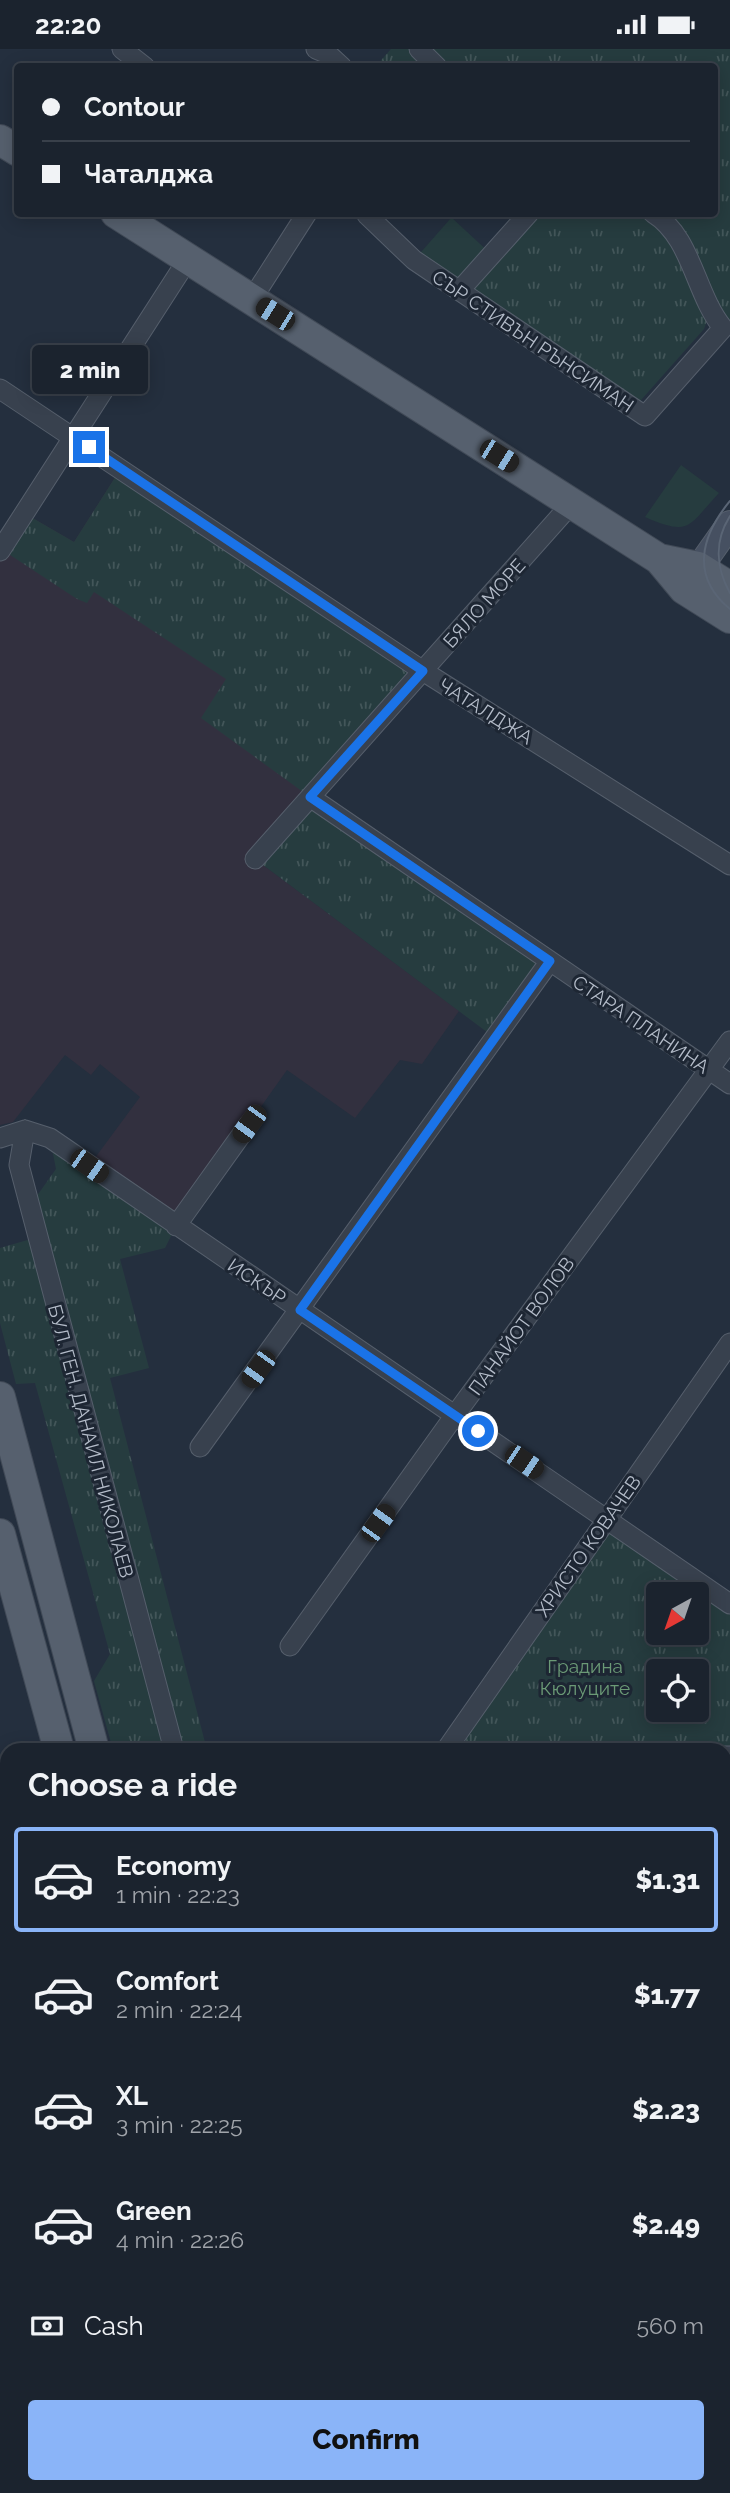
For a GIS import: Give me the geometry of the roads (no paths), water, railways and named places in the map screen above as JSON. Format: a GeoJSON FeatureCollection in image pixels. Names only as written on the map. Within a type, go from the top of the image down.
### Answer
{"type":"FeatureCollection","features":[{"type":"Feature","properties":{"kind":"main road"},"geometry":{"type":"LineString","coordinates":[[122,217],[691,578],[730,618]]}},
{"type":"Feature","properties":{"kind":"main road"},"geometry":{"type":"LineString","coordinates":[[691,578],[730,587]]}},
{"type":"Feature","properties":{"kind":"main road"},"geometry":{"type":"LineString","coordinates":[[0,1397],[92,1743]]}},
{"type":"Feature","properties":{"kind":"main road"},"geometry":{"type":"LineString","coordinates":[[0,1535],[57,1743]]}},
{"type":"Feature","properties":{"kind":"street"},"geometry":{"type":"LineString","coordinates":[[122,49],[140,63]]}},
{"type":"Feature","properties":{"kind":"street"},"geometry":{"type":"LineString","coordinates":[[316,49],[328,54],[338,63]]}},
{"type":"Feature","properties":{"kind":"street"},"geometry":{"type":"LineString","coordinates":[[419,49],[433,63]]}},
{"type":"Feature","properties":{"kind":"street"},"geometry":{"type":"LineString","coordinates":[[253,299],[304,217]]}},
{"type":"Feature","properties":{"kind":"street","name":"СЪР СТИВЪН РЪНСИМАН"},"geometry":{"type":"LineString","coordinates":[[370,217],[414,260],[645,416],[723,328],[710,312],[677,237],[657,217]]}},
{"type":"Feature","properties":{"kind":"street"},"geometry":{"type":"LineString","coordinates":[[460,290],[524,217]]}},
{"type":"Feature","properties":{"kind":"street"},"geometry":{"type":"LineString","coordinates":[[0,551],[188,259]]}},
{"type":"Feature","properties":{"kind":"street","name":"ЧАТАЛДЖА"},"geometry":{"type":"LineString","coordinates":[[0,389],[423,671],[730,865]]}},
{"type":"Feature","properties":{"kind":"street","name":"БЯЛО МОРЕ"},"geometry":{"type":"LineString","coordinates":[[255,859],[573,502]]}},
{"type":"Feature","properties":{"kind":"street"},"geometry":{"type":"LineString","coordinates":[[691,578],[730,524]]}},
{"type":"Feature","properties":{"kind":"street","name":"СТАРА ПЛАНИНА"},"geometry":{"type":"LineString","coordinates":[[310,797],[730,1084]]}},
{"type":"Feature","properties":{"kind":"street"},"geometry":{"type":"LineString","coordinates":[[200,1447],[550,961]]}},
{"type":"Feature","properties":{"kind":"street","name":"ПАНАЙОТ ВОЛОВ"},"geometry":{"type":"LineString","coordinates":[[290,1646],[455,1415],[730,1041]]}},
{"type":"Feature","properties":{"kind":"street"},"geometry":{"type":"LineString","coordinates":[[176,1226],[249,1124]]}},
{"type":"Feature","properties":{"kind":"street"},"geometry":{"type":"LineString","coordinates":[[0,1138],[25,1130]]}},
{"type":"Feature","properties":{"kind":"street","name":"ИСКЪР"},"geometry":{"type":"LineString","coordinates":[[25,1130],[50,1138],[730,1604]]}},
{"type":"Feature","properties":{"kind":"street","name":"БУЛ. ГЕН. ДАНАИЛ НИКОЛАЕВ"},"geometry":{"type":"LineString","coordinates":[[25,1130],[19,1165],[172,1743]]}},
{"type":"Feature","properties":{"kind":"street","name":"ХРИСТО КОВАЧЕВ"},"geometry":{"type":"LineString","coordinates":[[451,1743],[730,1343]]}},
{"type":"Feature","properties":{"kind":"tram line"},"geometry":{"type":"LineString","coordinates":[[730,501],[712,528],[704,556],[709,583],[730,609]]}},
{"type":"Feature","properties":{"kind":"tram line"},"geometry":{"type":"LineString","coordinates":[[730,516],[719,545],[722,574],[730,593]]}},
{"type":"Feature","properties":{"kind":"park label","name":"Градина Кюлуците"},"geometry":{"type":"Point","coordinates":[585,1677]}}]}
